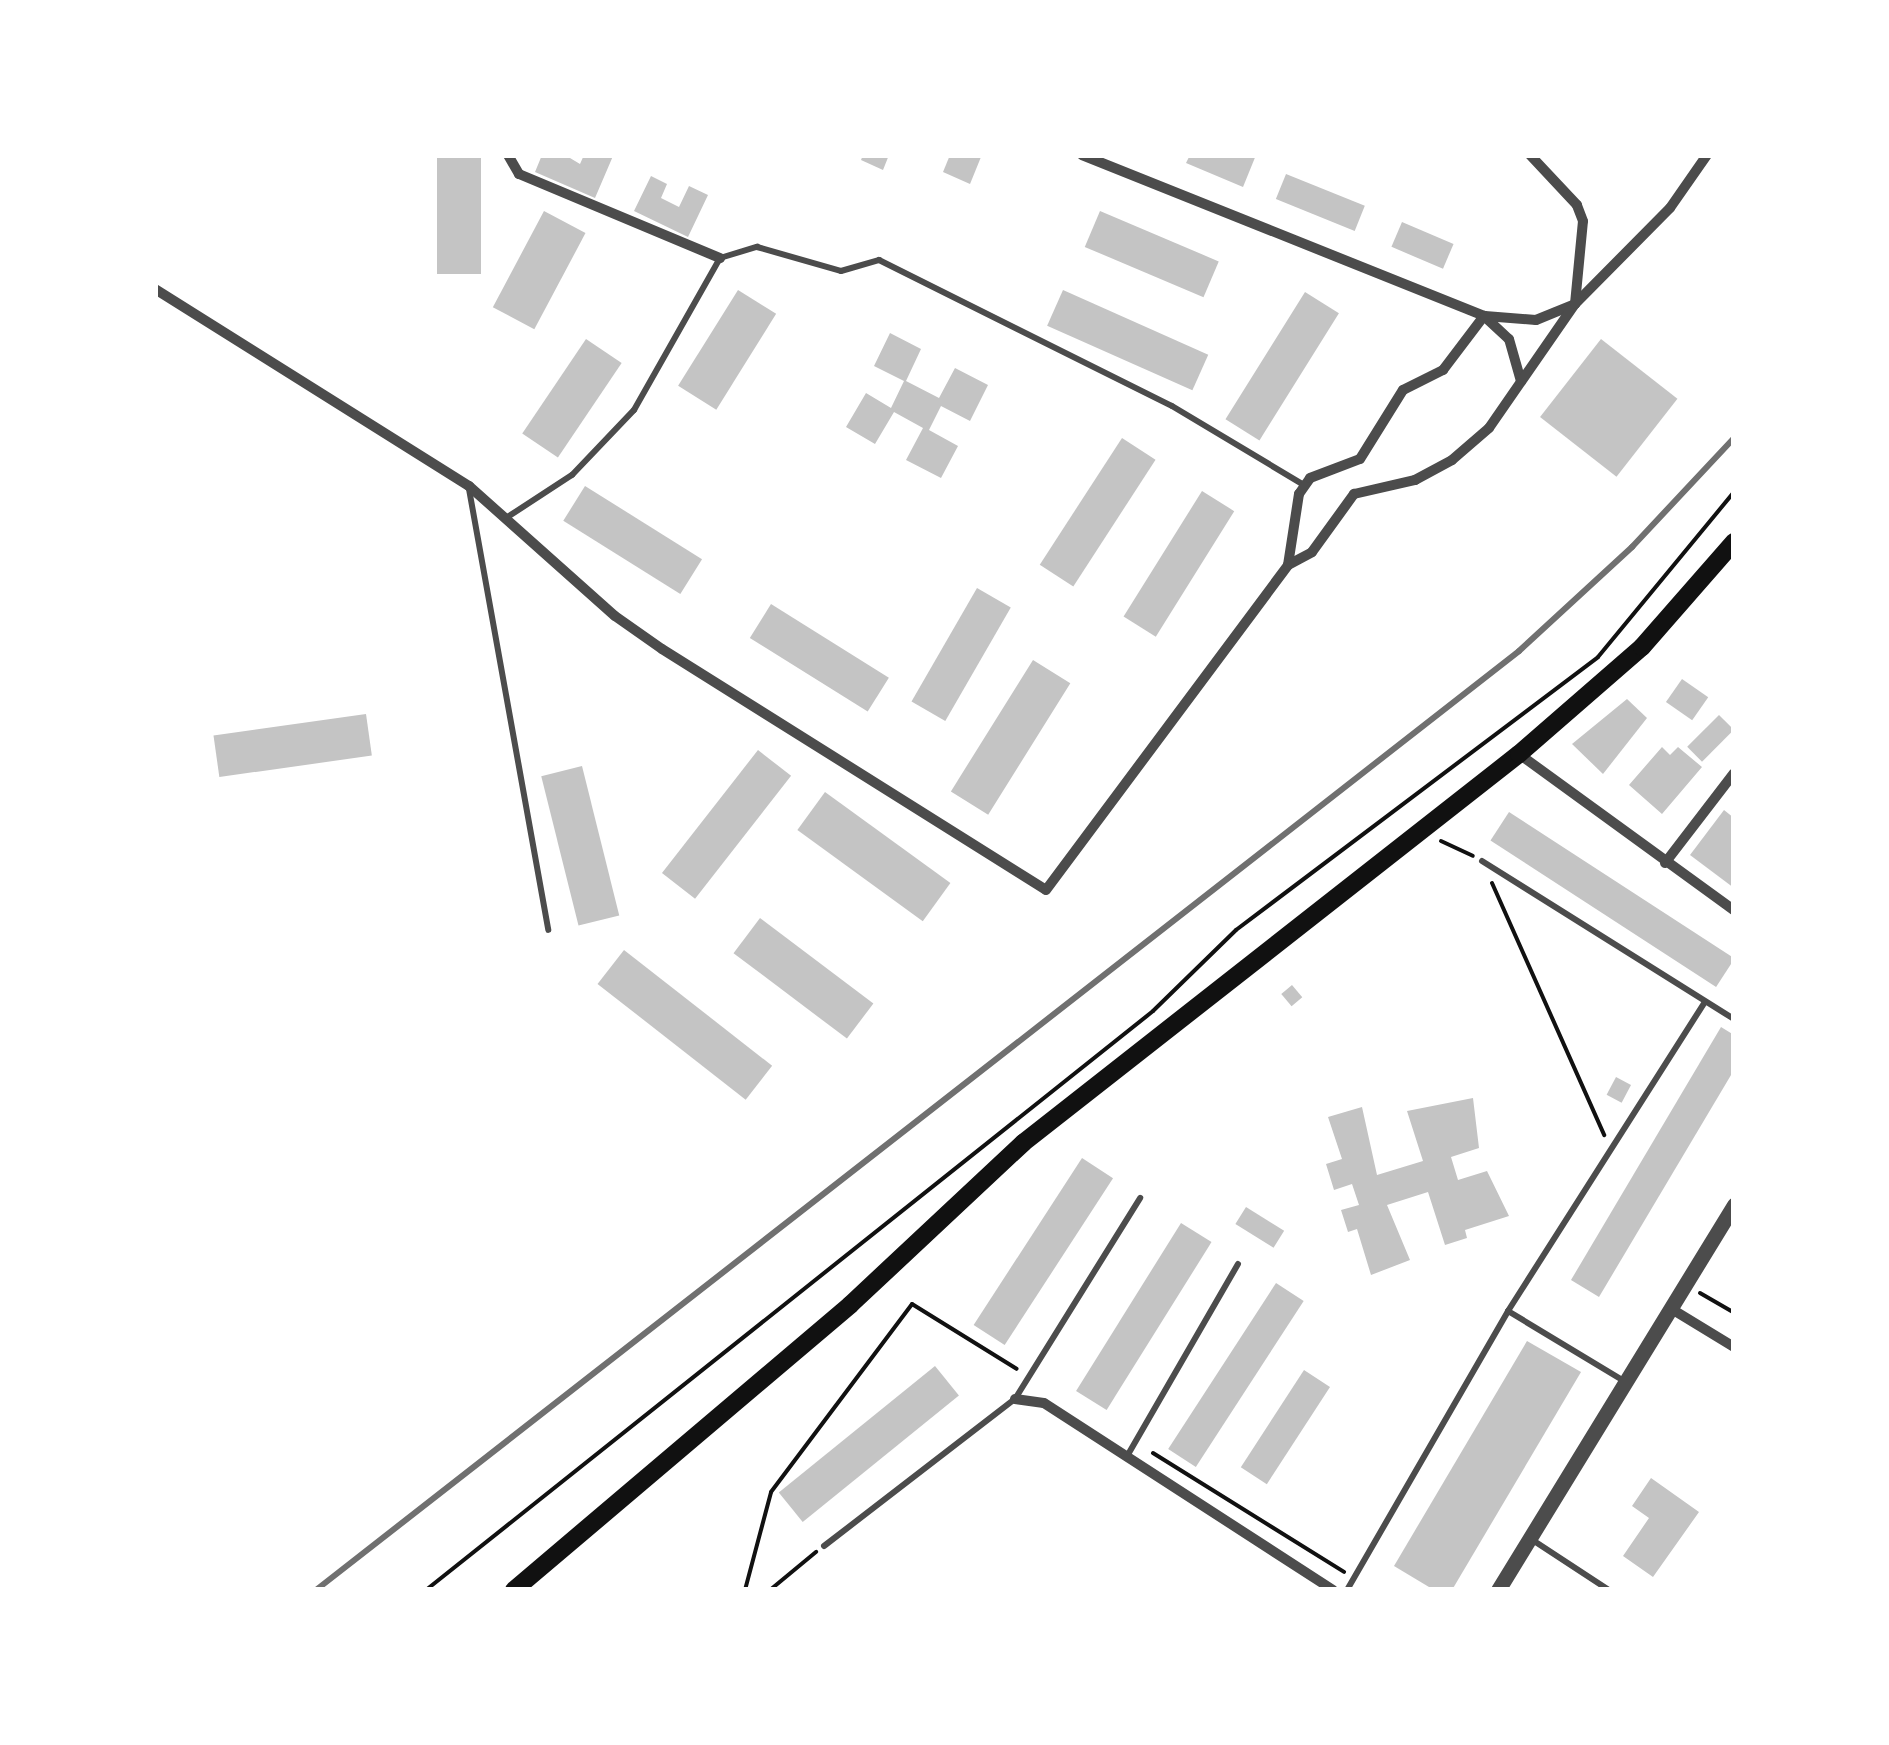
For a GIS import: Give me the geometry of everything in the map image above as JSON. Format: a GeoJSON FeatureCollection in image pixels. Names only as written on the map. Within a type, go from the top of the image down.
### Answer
{"type":"FeatureCollection","features":[{"type":"Feature","properties":{"kind":"main road"},"geometry":{"type":"LineString","coordinates":[[514,1590],[850,1305],[1023,1143],[1519,754],[1642,648],[1734,542]]}},
{"type":"Feature","properties":{"kind":"street"},"geometry":{"type":"LineString","coordinates":[[508,155],[518,174],[720,258]]}},
{"type":"Feature","properties":{"kind":"street"},"geometry":{"type":"LineString","coordinates":[[1082,155],[1484,316],[1536,320],[1575,304]]}},
{"type":"Feature","properties":{"kind":"street"},"geometry":{"type":"LineString","coordinates":[[1530,155],[1577,205],[1583,221],[1575,304]]}},
{"type":"Feature","properties":{"kind":"street"},"geometry":{"type":"LineString","coordinates":[[1288,565],[1312,552],[1354,494],[1415,480],[1452,460],[1489,428],[1575,304],[1670,208],[1706,155]]}},
{"type":"Feature","properties":{"kind":"street"},"geometry":{"type":"LineString","coordinates":[[155,289],[469,486],[614,616],[1008,872],[1046,890],[1288,565],[1305,486],[1330,466],[1360,458],[1404,390],[1451,363],[1484,316]]}},
{"type":"Feature","properties":{"kind":"street"},"geometry":{"type":"LineString","coordinates":[[1484,316],[1508,339],[1521,381]]}},
{"type":"Feature","properties":{"kind":"street"},"geometry":{"type":"LineString","coordinates":[[1519,754],[1734,910]]}},
{"type":"Feature","properties":{"kind":"street"},"geometry":{"type":"LineString","coordinates":[[1665,863],[1734,772]]}},
{"type":"Feature","properties":{"kind":"street"},"geometry":{"type":"LineString","coordinates":[[1498,1590],[1734,1205]]}},
{"type":"Feature","properties":{"kind":"street"},"geometry":{"type":"LineString","coordinates":[[1670,1308],[1734,1347]]}},
{"type":"Feature","properties":{"kind":"street"},"geometry":{"type":"LineString","coordinates":[[1015,1399],[1044,1402],[1125,1460],[1333,1590]]}},
{"type":"Feature","properties":{"kind":"lane"},"geometry":{"type":"LineString","coordinates":[[506,518],[572,474],[634,410],[720,258],[773,248],[841,272],[879,260],[1172,406],[1305,486]]}},
{"type":"Feature","properties":{"kind":"lane"},"geometry":{"type":"LineString","coordinates":[[469,486],[548,930]]}},
{"type":"Feature","properties":{"kind":"lane"},"geometry":{"type":"LineString","coordinates":[[1482,861],[1734,1019]]}},
{"type":"Feature","properties":{"kind":"lane"},"geometry":{"type":"LineString","coordinates":[[1347,1590],[1508,1311],[1704,1002]]}},
{"type":"Feature","properties":{"kind":"lane"},"geometry":{"type":"LineString","coordinates":[[824,1546],[1015,1399],[1140,1198]]}},
{"type":"Feature","properties":{"kind":"lane"},"geometry":{"type":"LineString","coordinates":[[1125,1460],[1238,1264]]}},
{"type":"Feature","properties":{"kind":"lane"},"geometry":{"type":"LineString","coordinates":[[1508,1311],[1625,1382]]}},
{"type":"Feature","properties":{"kind":"lane"},"geometry":{"type":"LineString","coordinates":[[1530,1538],[1609,1590]]}},
{"type":"Feature","properties":{"kind":"path"},"geometry":{"type":"LineString","coordinates":[[426,1590],[1153,1011],[1236,930],[1598,657],[1734,492]]}},
{"type":"Feature","properties":{"kind":"path"},"geometry":{"type":"LineString","coordinates":[[1423,832],[1482,861],[1610,1148]]}},
{"type":"Feature","properties":{"kind":"path"},"geometry":{"type":"LineString","coordinates":[[745,1590],[771,1492],[912,1304]]}},
{"type":"Feature","properties":{"kind":"path"},"geometry":{"type":"LineString","coordinates":[[770,1590],[824,1546]]}},
{"type":"Feature","properties":{"kind":"building"},"geometry":{"type":"Polygon","coordinates":[[[437,155],[481,155],[481,274],[437,274],[437,155]]]}},
{"type":"Feature","properties":{"kind":"building"},"geometry":{"type":"Polygon","coordinates":[[[542,155],[565,155],[580,164],[584,155],[613,156],[595,198],[535,172],[542,155]]]}},
{"type":"Feature","properties":{"kind":"building"},"geometry":{"type":"Polygon","coordinates":[[[863,155],[889,155],[883,170],[861,160],[863,155]]]}},
{"type":"Feature","properties":{"kind":"building"},"geometry":{"type":"Polygon","coordinates":[[[950,155],[981,157],[970,184],[943,172],[950,155]]]}},
{"type":"Feature","properties":{"kind":"building"},"geometry":{"type":"Polygon","coordinates":[[[1190,155],[1256,155],[1243,187],[1186,163],[1190,155]]]}},
{"type":"Feature","properties":{"kind":"building"},"geometry":{"type":"Polygon","coordinates":[[[1286,174],[1365,206],[1355,231],[1276,199],[1286,174]]]}},
{"type":"Feature","properties":{"kind":"building"},"geometry":{"type":"Polygon","coordinates":[[[651,176],[667,184],[661,198],[679,207],[689,186],[708,195],[688,237],[634,211],[651,176]]]}},
{"type":"Feature","properties":{"kind":"building"},"geometry":{"type":"Polygon","coordinates":[[[544,211],[585,233],[534,329],[493,307],[544,211]]]}},
{"type":"Feature","properties":{"kind":"building"},"geometry":{"type":"Polygon","coordinates":[[[1100,211],[1219,261],[1204,297],[1085,247],[1100,211]]]}},
{"type":"Feature","properties":{"kind":"building"},"geometry":{"type":"Polygon","coordinates":[[[1402,222],[1454,244],[1443,269],[1391,247],[1402,222]]]}},
{"type":"Feature","properties":{"kind":"building"},"geometry":{"type":"Polygon","coordinates":[[[738,290],[776,314],[716,410],[678,386],[738,290]]]}},
{"type":"Feature","properties":{"kind":"building"},"geometry":{"type":"Polygon","coordinates":[[[1063,290],[1208,355],[1192,390],[1047,326],[1063,290]]]}},
{"type":"Feature","properties":{"kind":"building"},"geometry":{"type":"Polygon","coordinates":[[[1305,292],[1339,313],[1259,440],[1226,419],[1305,292]]]}},
{"type":"Feature","properties":{"kind":"building"},"geometry":{"type":"Polygon","coordinates":[[[890,333],[921,349],[906,381],[939,398],[955,368],[988,385],[970,421],[941,406],[929,430],[958,446],[941,478],[906,460],[923,428],[894,412],[875,444],[846,427],[866,393],[891,408],[904,381],[874,366],[890,333]]]}},
{"type":"Feature","properties":{"kind":"building"},"geometry":{"type":"Polygon","coordinates":[[[586,339],[622,363],[558,458],[522,434],[586,339]]]}},
{"type":"Feature","properties":{"kind":"building"},"geometry":{"type":"Polygon","coordinates":[[[1601,339],[1677,399],[1616,477],[1540,417],[1601,339]]]}},
{"type":"Feature","properties":{"kind":"building"},"geometry":{"type":"Polygon","coordinates":[[[1122,438],[1156,460],[1073,586],[1040,565],[1122,438]]]}},
{"type":"Feature","properties":{"kind":"building"},"geometry":{"type":"Polygon","coordinates":[[[585,486],[702,559],[680,594],[563,521],[585,486]]]}},
{"type":"Feature","properties":{"kind":"building"},"geometry":{"type":"Polygon","coordinates":[[[1202,491],[1234,511],[1156,637],[1124,617],[1202,491]]]}},
{"type":"Feature","properties":{"kind":"building"},"geometry":{"type":"Polygon","coordinates":[[[977,588],[1011,608],[945,721],[912,701],[977,588]]]}},
{"type":"Feature","properties":{"kind":"building"},"geometry":{"type":"Polygon","coordinates":[[[771,604],[889,678],[868,712],[750,638],[771,604]]]}},
{"type":"Feature","properties":{"kind":"building"},"geometry":{"type":"Polygon","coordinates":[[[1033,660],[1070,683],[988,815],[951,791],[1033,660]]]}},
{"type":"Feature","properties":{"kind":"building"},"geometry":{"type":"Polygon","coordinates":[[[1682,679],[1708,697],[1692,720],[1666,702],[1682,679]]]}},
{"type":"Feature","properties":{"kind":"building"},"geometry":{"type":"Polygon","coordinates":[[[1627,699],[1647,718],[1603,774],[1572,744],[1627,699]]]}},
{"type":"Feature","properties":{"kind":"building"},"geometry":{"type":"Polygon","coordinates":[[[366,714],[372,756],[219,777],[213,735],[366,714]]]}},
{"type":"Feature","properties":{"kind":"building"},"geometry":{"type":"Polygon","coordinates":[[[1719,715],[1734,730],[1702,762],[1687,747],[1719,715]]]}},
{"type":"Feature","properties":{"kind":"building"},"geometry":{"type":"Polygon","coordinates":[[[1662,747],[1670,755],[1678,747],[1702,767],[1662,814],[1629,785],[1662,747]]]}},
{"type":"Feature","properties":{"kind":"building"},"geometry":{"type":"Polygon","coordinates":[[[758,750],[791,776],[695,899],[662,873],[758,750]]]}},
{"type":"Feature","properties":{"kind":"building"},"geometry":{"type":"Polygon","coordinates":[[[582,766],[619,915],[579,926],[541,776],[582,766]]]}},
{"type":"Feature","properties":{"kind":"building"},"geometry":{"type":"Polygon","coordinates":[[[825,792],[950,883],[923,921],[797,830],[825,792]]]}},
{"type":"Feature","properties":{"kind":"building"},"geometry":{"type":"Polygon","coordinates":[[[1724,810],[1734,818],[1734,888],[1690,855],[1724,810]]]}},
{"type":"Feature","properties":{"kind":"building"},"geometry":{"type":"Polygon","coordinates":[[[1509,812],[1734,958],[1716,987],[1490,841],[1509,812]]]}},
{"type":"Feature","properties":{"kind":"building"},"geometry":{"type":"Polygon","coordinates":[[[760,918],[873,1003],[847,1039],[734,953],[760,918]]]}},
{"type":"Feature","properties":{"kind":"building"},"geometry":{"type":"Polygon","coordinates":[[[624,950],[772,1066],[746,1100],[598,984],[624,950]]]}},
{"type":"Feature","properties":{"kind":"building"},"geometry":{"type":"Polygon","coordinates":[[[1292,985],[1302,997],[1292,1006],[1281,994],[1292,985]]]}},
{"type":"Feature","properties":{"kind":"building"},"geometry":{"type":"Polygon","coordinates":[[[1721,1027],[1734,1035],[1734,1070],[1599,1297],[1571,1280],[1721,1027]]]}},
{"type":"Feature","properties":{"kind":"building"},"geometry":{"type":"Polygon","coordinates":[[[1616,1077],[1631,1085],[1622,1103],[1607,1095],[1616,1077]]]}},
{"type":"Feature","properties":{"kind":"building"},"geometry":{"type":"Polygon","coordinates":[[[1473,1098],[1479,1148],[1451,1157],[1458,1180],[1487,1171],[1509,1216],[1465,1230],[1467,1238],[1445,1245],[1428,1192],[1387,1205],[1410,1260],[1371,1275],[1357,1229],[1348,1232],[1341,1210],[1359,1205],[1352,1184],[1334,1190],[1326,1164],[1342,1159],[1328,1117],[1362,1107],[1377,1175],[1423,1161],[1407,1111],[1473,1098]]]}},
{"type":"Feature","properties":{"kind":"building"},"geometry":{"type":"Polygon","coordinates":[[[1082,1158],[1113,1178],[1005,1345],[974,1325],[1082,1158]]]}},
{"type":"Feature","properties":{"kind":"building"},"geometry":{"type":"Polygon","coordinates":[[[1246,1207],[1284,1231],[1274,1248],[1235,1224],[1246,1207]]]}},
{"type":"Feature","properties":{"kind":"building"},"geometry":{"type":"Polygon","coordinates":[[[1181,1223],[1212,1242],[1107,1410],[1076,1391],[1181,1223]]]}},
{"type":"Feature","properties":{"kind":"building"},"geometry":{"type":"Polygon","coordinates":[[[1276,1283],[1304,1301],[1196,1467],[1168,1449],[1276,1283]]]}},
{"type":"Feature","properties":{"kind":"building"},"geometry":{"type":"Polygon","coordinates":[[[1527,1341],[1581,1372],[1452,1590],[1434,1590],[1394,1566],[1527,1341]]]}},
{"type":"Feature","properties":{"kind":"building"},"geometry":{"type":"Polygon","coordinates":[[[935,1366],[959,1396],[803,1522],[779,1492],[935,1366]]]}},
{"type":"Feature","properties":{"kind":"building"},"geometry":{"type":"Polygon","coordinates":[[[1304,1370],[1330,1387],[1267,1484],[1241,1467],[1304,1370]]]}},
{"type":"Feature","properties":{"kind":"building"},"geometry":{"type":"Polygon","coordinates":[[[1651,1478],[1699,1512],[1653,1577],[1623,1556],[1649,1518],[1632,1506],[1651,1478]]]}},
{"type":"Feature","properties":{"kind":"railway"},"geometry":{"type":"LineString","coordinates":[[316,1590],[1519,651],[1632,547],[1734,438]]}}]}
